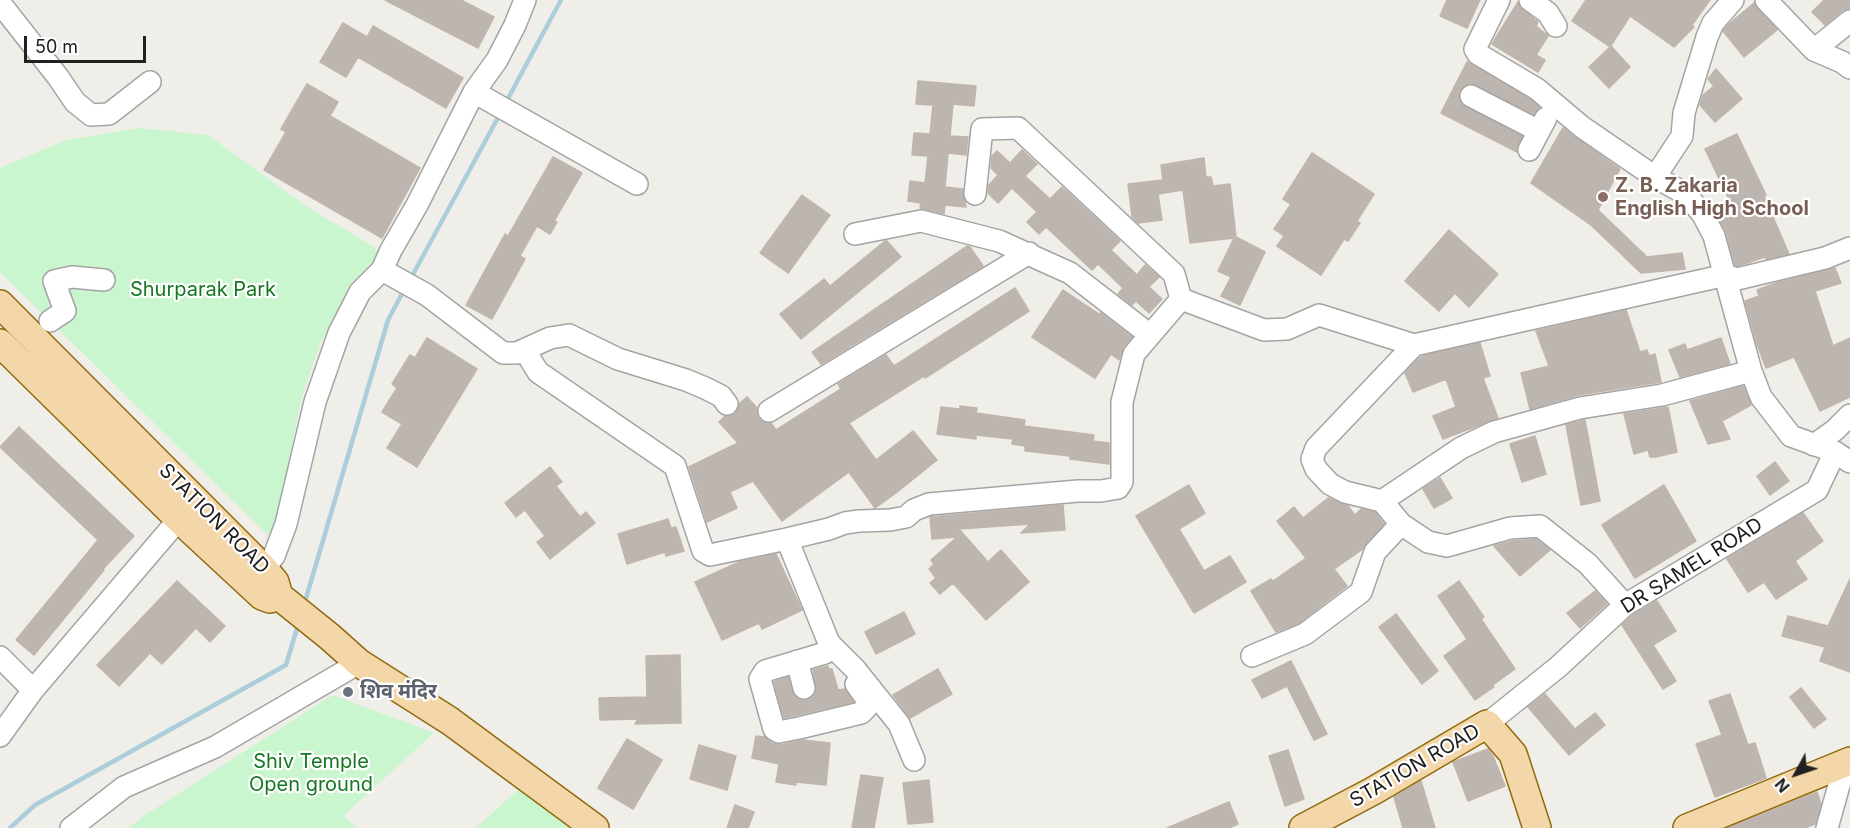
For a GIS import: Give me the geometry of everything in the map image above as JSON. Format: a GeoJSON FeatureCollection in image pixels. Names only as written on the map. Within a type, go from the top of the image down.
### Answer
{"type":"FeatureCollection","features":[{"type":"Feature","properties":{"kind":"main road","name":"STATION ROAD"},"geometry":{"type":"LineString","coordinates":[[0,304],[44,366],[188,510],[258,578],[275,582],[281,598],[359,663]]}},
{"type":"Feature","properties":{"kind":"main road","name":"STATION ROAD"},"geometry":{"type":"LineString","coordinates":[[0,343],[44,366]]}},
{"type":"Feature","properties":{"kind":"main road"},"geometry":{"type":"LineString","coordinates":[[359,663],[450,721],[595,828]]}},
{"type":"Feature","properties":{"kind":"main road","name":"STATION ROAD"},"geometry":{"type":"LineString","coordinates":[[1302,828],[1373,791],[1487,724],[1513,754],[1537,828]]}},
{"type":"Feature","properties":{"kind":"main road"},"geometry":{"type":"LineString","coordinates":[[1687,828],[1848,762]]}},
{"type":"Feature","properties":{"kind":"street"},"geometry":{"type":"LineString","coordinates":[[258,578],[274,556],[286,524],[315,402],[339,333],[360,292],[386,272],[391,250],[417,205],[474,92],[497,60],[525,0]]}},
{"type":"Feature","properties":{"kind":"street"},"geometry":{"type":"LineString","coordinates":[[1499,0],[1475,49],[1478,54],[1537,89],[1553,105],[1582,127],[1655,177],[1686,194],[1703,215],[1714,236],[1751,371],[1761,397],[1791,436],[1842,457]]}},
{"type":"Feature","properties":{"kind":"street"},"geometry":{"type":"LineString","coordinates":[[1530,0],[1548,13],[1556,26]]}},
{"type":"Feature","properties":{"kind":"street"},"geometry":{"type":"LineString","coordinates":[[1655,177],[1682,136],[1684,112],[1713,23],[1733,0]]}},
{"type":"Feature","properties":{"kind":"street"},"geometry":{"type":"LineString","coordinates":[[1766,0],[1814,50],[1850,68]]}},
{"type":"Feature","properties":{"kind":"street"},"geometry":{"type":"LineString","coordinates":[[0,3],[75,102],[91,115],[109,114],[150,82]]}},
{"type":"Feature","properties":{"kind":"street"},"geometry":{"type":"LineString","coordinates":[[1814,50],[1850,21]]}},
{"type":"Feature","properties":{"kind":"street"},"geometry":{"type":"LineString","coordinates":[[474,92],[637,184]]}},
{"type":"Feature","properties":{"kind":"street"},"geometry":{"type":"LineString","coordinates":[[1472,96],[1539,131]]}},
{"type":"Feature","properties":{"kind":"street"},"geometry":{"type":"LineString","coordinates":[[1529,150],[1553,105]]}},
{"type":"Feature","properties":{"kind":"street"},"geometry":{"type":"LineString","coordinates":[[975,194],[982,129],[1018,128],[1174,274],[1181,299]]}},
{"type":"Feature","properties":{"kind":"street"},"geometry":{"type":"LineString","coordinates":[[855,234],[921,222],[999,241],[1070,273],[1150,335]]}},
{"type":"Feature","properties":{"kind":"street"},"geometry":{"type":"LineString","coordinates":[[1181,299],[1264,330],[1287,329],[1319,315],[1414,345],[1726,275],[1737,279],[1825,258],[1850,248]]}},
{"type":"Feature","properties":{"kind":"street"},"geometry":{"type":"LineString","coordinates":[[770,411],[1029,253]]}},
{"type":"Feature","properties":{"kind":"street"},"geometry":{"type":"LineString","coordinates":[[386,272],[427,295],[503,353],[517,353],[550,338],[569,335],[618,359],[696,384],[721,396],[727,404]]}},
{"type":"Feature","properties":{"kind":"street"},"geometry":{"type":"LineString","coordinates":[[50,321],[65,311],[54,281],[72,277],[104,280]]}},
{"type":"Feature","properties":{"kind":"street"},"geometry":{"type":"LineString","coordinates":[[528,348],[530,359],[538,372],[675,466],[703,551],[710,555],[787,539],[852,522],[906,517],[914,510],[929,504],[1118,488],[1122,482],[1122,402],[1134,354],[1181,299]]}},
{"type":"Feature","properties":{"kind":"street"},"geometry":{"type":"LineString","coordinates":[[1414,345],[1316,448],[1312,459],[1316,469],[1330,484],[1345,492],[1382,501],[1401,524],[1428,543],[1448,546],[1510,528],[1540,526],[1588,564],[1625,605]]}},
{"type":"Feature","properties":{"kind":"street"},"geometry":{"type":"LineString","coordinates":[[1382,501],[1461,448],[1494,432],[1580,408],[1662,395],[1751,371]]}},
{"type":"Feature","properties":{"kind":"street"},"geometry":{"type":"LineString","coordinates":[[1814,445],[1835,430],[1850,415]]}},
{"type":"Feature","properties":{"kind":"street","name":"DR SAMEL ROAD"},"geometry":{"type":"LineString","coordinates":[[1487,724],[1558,667],[1625,605],[1817,490],[1842,457]]}},
{"type":"Feature","properties":{"kind":"street"},"geometry":{"type":"LineString","coordinates":[[0,736],[33,690],[188,510]]}},
{"type":"Feature","properties":{"kind":"street"},"geometry":{"type":"LineString","coordinates":[[1252,657],[1305,634],[1361,592],[1375,552],[1401,524]]}},
{"type":"Feature","properties":{"kind":"street"},"geometry":{"type":"LineString","coordinates":[[787,539],[827,648],[868,701],[867,707],[861,713],[779,732],[774,729],[760,679],[765,671],[827,648]]}},
{"type":"Feature","properties":{"kind":"street"},"geometry":{"type":"LineString","coordinates":[[827,648],[855,669],[899,724],[914,760]]}},
{"type":"Feature","properties":{"kind":"street"},"geometry":{"type":"LineString","coordinates":[[0,657],[33,690]]}},
{"type":"Feature","properties":{"kind":"street"},"geometry":{"type":"LineString","coordinates":[[797,661],[804,688]]}},
{"type":"Feature","properties":{"kind":"street"},"geometry":{"type":"LineString","coordinates":[[71,828],[124,788],[215,747],[359,663]]}},
{"type":"Feature","properties":{"kind":"street"},"geometry":{"type":"LineString","coordinates":[[1827,828],[1848,762]]}},
{"type":"Feature","properties":{"kind":"green space","name":"Shurparak Park"},"geometry":{"type":"Polygon","coordinates":[[[140,128],[208,135],[306,206],[382,252],[353,283],[320,344],[301,399],[274,541],[0,272],[0,168],[66,140],[140,128]]]}},
{"type":"Feature","properties":{"kind":"green space","name":"Shiv Temple Open ground"},"geometry":{"type":"Polygon","coordinates":[[[333,695],[434,733],[343,816],[357,828],[129,828],[145,815],[333,695]]]}},
{"type":"Feature","properties":{"kind":"green space"},"geometry":{"type":"Polygon","coordinates":[[[522,786],[571,828],[476,828],[522,786]]]}},
{"type":"Feature","properties":{"kind":"building"},"geometry":{"type":"Polygon","coordinates":[[[385,0],[461,0],[494,17],[478,48],[385,0]]]}},
{"type":"Feature","properties":{"kind":"building"},"geometry":{"type":"Polygon","coordinates":[[[1447,0],[1480,0],[1467,28],[1440,16],[1447,0]]]}},
{"type":"Feature","properties":{"kind":"building"},"geometry":{"type":"Polygon","coordinates":[[[1586,0],[1710,0],[1692,25],[1694,27],[1674,47],[1630,16],[1610,47],[1572,21],[1586,0]]]}},
{"type":"Feature","properties":{"kind":"building"},"geometry":{"type":"Polygon","coordinates":[[[1824,0],[1850,0],[1850,9],[1842,11],[1825,25],[1812,12],[1824,0]]]}},
{"type":"Feature","properties":{"kind":"building"},"geometry":{"type":"Polygon","coordinates":[[[1518,2],[1523,10],[1538,22],[1536,26],[1548,36],[1536,55],[1545,60],[1538,72],[1492,44],[1518,2]]]}},
{"type":"Feature","properties":{"kind":"building"},"geometry":{"type":"Polygon","coordinates":[[[1754,3],[1777,30],[1744,57],[1723,31],[1754,3]]]}},
{"type":"Feature","properties":{"kind":"building"},"geometry":{"type":"Polygon","coordinates":[[[343,23],[367,37],[373,26],[463,78],[446,108],[358,57],[346,77],[320,62],[343,23]]]}},
{"type":"Feature","properties":{"kind":"building"},"geometry":{"type":"Polygon","coordinates":[[[1611,46],[1630,67],[1609,88],[1589,67],[1611,46]]]}},
{"type":"Feature","properties":{"kind":"building"},"geometry":{"type":"Polygon","coordinates":[[[1467,62],[1530,99],[1539,107],[1534,114],[1471,83],[1459,91],[1460,102],[1465,107],[1522,136],[1517,152],[1441,113],[1467,62]]]}},
{"type":"Feature","properties":{"kind":"building"},"geometry":{"type":"Polygon","coordinates":[[[1716,69],[1742,99],[1715,122],[1700,105],[1703,95],[1714,86],[1708,79],[1716,69]]]}},
{"type":"Feature","properties":{"kind":"building"},"geometry":{"type":"Polygon","coordinates":[[[918,81],[976,86],[974,106],[953,104],[950,136],[968,137],[966,155],[948,153],[945,187],[963,189],[966,207],[945,205],[944,214],[920,208],[921,203],[908,201],[910,181],[925,183],[928,156],[912,155],[914,133],[930,134],[933,105],[916,104],[918,81]]]}},
{"type":"Feature","properties":{"kind":"building"},"geometry":{"type":"Polygon","coordinates":[[[307,84],[338,102],[330,116],[420,168],[382,238],[264,170],[286,132],[281,129],[307,84]]]}},
{"type":"Feature","properties":{"kind":"building"},"geometry":{"type":"Polygon","coordinates":[[[1563,128],[1620,169],[1598,210],[1647,257],[1682,253],[1685,269],[1641,273],[1592,226],[1531,183],[1563,128]]]}},
{"type":"Feature","properties":{"kind":"building"},"geometry":{"type":"Polygon","coordinates":[[[1737,134],[1766,195],[1764,196],[1789,254],[1766,259],[1765,257],[1738,266],[1735,265],[1726,232],[1719,218],[1735,212],[1705,149],[1737,134]]]}},
{"type":"Feature","properties":{"kind":"building"},"geometry":{"type":"Polygon","coordinates":[[[1022,150],[1037,164],[1025,176],[1050,199],[1062,187],[1120,241],[1111,250],[1137,275],[1145,265],[1159,277],[1149,287],[1162,299],[1149,313],[1136,301],[1132,305],[1118,294],[1123,288],[1098,264],[1092,270],[1046,227],[1039,234],[1027,222],[1037,212],[1012,188],[998,203],[988,193],[989,185],[998,175],[991,168],[992,156],[997,151],[1010,163],[1022,150]]]}},
{"type":"Feature","properties":{"kind":"building"},"geometry":{"type":"Polygon","coordinates":[[[1312,153],[1374,194],[1357,221],[1360,223],[1348,241],[1344,239],[1321,275],[1277,246],[1284,236],[1274,229],[1291,204],[1283,199],[1312,153]]]}},
{"type":"Feature","properties":{"kind":"building"},"geometry":{"type":"Polygon","coordinates":[[[553,157],[582,173],[554,221],[557,222],[550,234],[537,226],[520,256],[525,259],[492,319],[466,305],[505,234],[508,236],[553,157]]]}},
{"type":"Feature","properties":{"kind":"building"},"geometry":{"type":"Polygon","coordinates":[[[1204,158],[1206,177],[1211,177],[1213,186],[1230,184],[1236,237],[1265,252],[1240,305],[1221,296],[1231,277],[1218,271],[1234,238],[1190,243],[1183,190],[1158,194],[1162,220],[1138,223],[1132,217],[1128,184],[1163,180],[1161,165],[1204,158]]]}},
{"type":"Feature","properties":{"kind":"building"},"geometry":{"type":"Polygon","coordinates":[[[802,195],[830,215],[788,273],[760,253],[802,195]]]}},
{"type":"Feature","properties":{"kind":"building"},"geometry":{"type":"Polygon","coordinates":[[[1449,230],[1498,274],[1469,307],[1455,293],[1439,311],[1405,281],[1449,230]]]}},
{"type":"Feature","properties":{"kind":"building"},"geometry":{"type":"Polygon","coordinates":[[[885,241],[901,257],[801,339],[780,314],[824,279],[830,286],[885,241]]]}},
{"type":"Feature","properties":{"kind":"building"},"geometry":{"type":"Polygon","coordinates":[[[967,246],[983,266],[821,364],[812,352],[967,246]]]}},
{"type":"Feature","properties":{"kind":"building"},"geometry":{"type":"Polygon","coordinates":[[[1835,268],[1841,283],[1815,291],[1833,346],[1850,338],[1850,397],[1820,411],[1794,357],[1766,368],[1745,301],[1759,296],[1757,290],[1776,283],[1835,268]]]}},
{"type":"Feature","properties":{"kind":"building"},"geometry":{"type":"Polygon","coordinates":[[[1015,288],[1029,311],[925,378],[924,376],[849,423],[876,460],[913,431],[937,460],[896,493],[875,508],[849,472],[782,521],[753,481],[730,492],[737,508],[707,522],[689,467],[738,443],[719,422],[725,416],[735,414],[740,403],[747,397],[757,408],[758,418],[763,422],[771,423],[776,430],[841,389],[838,384],[886,355],[894,366],[1015,288]]]}},
{"type":"Feature","properties":{"kind":"building"},"geometry":{"type":"Polygon","coordinates":[[[1063,290],[1099,314],[1101,313],[1132,337],[1124,346],[1119,360],[1111,354],[1095,378],[1032,337],[1063,290]]]}},
{"type":"Feature","properties":{"kind":"building"},"geometry":{"type":"Polygon","coordinates":[[[1626,310],[1640,352],[1647,350],[1649,356],[1655,354],[1661,382],[1578,395],[1530,409],[1521,373],[1549,366],[1536,331],[1626,310]]]}},
{"type":"Feature","properties":{"kind":"building"},"geometry":{"type":"Polygon","coordinates":[[[427,338],[477,369],[417,467],[387,448],[402,424],[382,412],[397,388],[392,384],[410,355],[415,358],[427,338]]]}},
{"type":"Feature","properties":{"kind":"building"},"geometry":{"type":"Polygon","coordinates":[[[1721,338],[1730,364],[1680,377],[1669,350],[1685,344],[1687,350],[1721,338]]]}},
{"type":"Feature","properties":{"kind":"building"},"geometry":{"type":"Polygon","coordinates":[[[1480,343],[1490,376],[1483,378],[1498,418],[1443,439],[1433,416],[1456,407],[1446,379],[1413,392],[1405,373],[1419,358],[1426,355],[1480,343]]]}},
{"type":"Feature","properties":{"kind":"building"},"geometry":{"type":"Polygon","coordinates":[[[1743,386],[1751,405],[1722,421],[1730,439],[1708,444],[1690,401],[1743,386]]]}},
{"type":"Feature","properties":{"kind":"building"},"geometry":{"type":"Polygon","coordinates":[[[960,406],[977,408],[976,413],[1025,420],[1024,426],[1094,435],[1093,441],[1109,443],[1109,464],[1070,459],[1070,456],[1025,451],[1025,446],[1012,444],[1013,439],[976,435],[976,439],[937,434],[941,407],[960,409],[960,406]]]}},
{"type":"Feature","properties":{"kind":"building"},"geometry":{"type":"Polygon","coordinates":[[[1668,407],[1677,452],[1656,457],[1650,457],[1648,450],[1634,454],[1624,414],[1668,407]]]}},
{"type":"Feature","properties":{"kind":"building"},"geometry":{"type":"Polygon","coordinates":[[[1585,420],[1600,501],[1581,505],[1566,425],[1585,420]]]}},
{"type":"Feature","properties":{"kind":"building"},"geometry":{"type":"Polygon","coordinates":[[[19,427],[134,536],[103,569],[34,655],[16,640],[98,540],[0,447],[19,427]]]}},
{"type":"Feature","properties":{"kind":"building"},"geometry":{"type":"Polygon","coordinates":[[[1535,436],[1546,474],[1522,482],[1510,444],[1535,436]]]}},
{"type":"Feature","properties":{"kind":"building"},"geometry":{"type":"Polygon","coordinates":[[[1775,462],[1789,481],[1770,495],[1757,476],[1775,462]]]}},
{"type":"Feature","properties":{"kind":"building"},"geometry":{"type":"Polygon","coordinates":[[[550,467],[562,482],[556,486],[580,517],[586,512],[595,523],[550,559],[537,542],[545,536],[525,510],[516,517],[505,503],[550,467]]]}},
{"type":"Feature","properties":{"kind":"building"},"geometry":{"type":"Polygon","coordinates":[[[1440,478],[1452,498],[1434,508],[1423,489],[1440,478]]]}},
{"type":"Feature","properties":{"kind":"building"},"geometry":{"type":"Polygon","coordinates":[[[1189,485],[1205,513],[1179,529],[1204,571],[1230,556],[1246,582],[1194,613],[1136,516],[1189,485]]]}},
{"type":"Feature","properties":{"kind":"building"},"geometry":{"type":"Polygon","coordinates":[[[1664,485],[1696,541],[1635,578],[1602,525],[1664,485]]]}},
{"type":"Feature","properties":{"kind":"building"},"geometry":{"type":"Polygon","coordinates":[[[1328,498],[1348,506],[1355,515],[1361,509],[1375,512],[1384,524],[1363,549],[1334,569],[1347,586],[1299,623],[1276,632],[1251,591],[1271,579],[1273,581],[1306,558],[1277,521],[1294,507],[1303,518],[1328,498]]]}},
{"type":"Feature","properties":{"kind":"building"},"geometry":{"type":"Polygon","coordinates":[[[1063,505],[1065,530],[1021,533],[1030,524],[959,529],[988,562],[1001,550],[1029,582],[986,620],[953,583],[940,594],[930,583],[936,578],[929,569],[934,564],[931,560],[957,537],[932,539],[930,517],[1063,505]]]}},
{"type":"Feature","properties":{"kind":"building"},"geometry":{"type":"Polygon","coordinates":[[[1803,513],[1823,541],[1795,561],[1807,579],[1776,599],[1764,582],[1748,592],[1727,559],[1803,513]]]}},
{"type":"Feature","properties":{"kind":"building"},"geometry":{"type":"Polygon","coordinates":[[[668,519],[671,528],[676,527],[684,551],[666,556],[665,552],[627,564],[618,534],[668,519]]]}},
{"type":"Feature","properties":{"kind":"building"},"geometry":{"type":"Polygon","coordinates":[[[1536,539],[1550,550],[1520,576],[1494,546],[1512,541],[1536,539]]]}},
{"type":"Feature","properties":{"kind":"building"},"geometry":{"type":"Polygon","coordinates":[[[776,554],[802,610],[762,629],[759,623],[722,640],[695,582],[739,562],[776,554]]]}},
{"type":"Feature","properties":{"kind":"building"},"geometry":{"type":"Polygon","coordinates":[[[1850,579],[1850,672],[1820,661],[1825,647],[1782,636],[1788,616],[1828,626],[1850,579]]]}},
{"type":"Feature","properties":{"kind":"building"},"geometry":{"type":"Polygon","coordinates":[[[177,581],[225,626],[210,642],[196,628],[162,664],[150,653],[119,686],[97,665],[177,581]]]}},
{"type":"Feature","properties":{"kind":"building"},"geometry":{"type":"Polygon","coordinates":[[[1459,581],[1484,617],[1481,619],[1515,669],[1475,700],[1444,656],[1467,639],[1438,596],[1459,581]]]}},
{"type":"Feature","properties":{"kind":"building"},"geometry":{"type":"Polygon","coordinates":[[[1595,591],[1607,604],[1580,628],[1567,613],[1595,591]]]}},
{"type":"Feature","properties":{"kind":"building"},"geometry":{"type":"Polygon","coordinates":[[[1657,601],[1676,631],[1653,645],[1676,681],[1663,689],[1622,625],[1633,615],[1657,601]]]}},
{"type":"Feature","properties":{"kind":"building"},"geometry":{"type":"Polygon","coordinates":[[[904,612],[915,634],[876,654],[865,632],[904,612]]]}},
{"type":"Feature","properties":{"kind":"building"},"geometry":{"type":"Polygon","coordinates":[[[1396,614],[1438,671],[1422,684],[1379,627],[1396,614]]]}},
{"type":"Feature","properties":{"kind":"building"},"geometry":{"type":"Polygon","coordinates":[[[680,655],[681,723],[635,724],[638,719],[600,720],[599,698],[647,697],[646,656],[680,655]]]}},
{"type":"Feature","properties":{"kind":"building"},"geometry":{"type":"Polygon","coordinates":[[[1291,661],[1327,734],[1314,740],[1287,686],[1262,698],[1252,680],[1291,661]]]}},
{"type":"Feature","properties":{"kind":"building"},"geometry":{"type":"Polygon","coordinates":[[[828,666],[832,669],[838,690],[845,689],[853,702],[784,718],[774,682],[788,677],[795,696],[800,700],[808,700],[816,691],[813,670],[828,666]]]}},
{"type":"Feature","properties":{"kind":"building"},"geometry":{"type":"Polygon","coordinates":[[[938,669],[952,694],[910,718],[893,695],[938,669]]]}},
{"type":"Feature","properties":{"kind":"building"},"geometry":{"type":"Polygon","coordinates":[[[1801,688],[1826,719],[1814,728],[1790,697],[1801,688]]]}},
{"type":"Feature","properties":{"kind":"building"},"geometry":{"type":"Polygon","coordinates":[[[1545,694],[1575,729],[1595,713],[1605,725],[1569,755],[1528,707],[1545,694]]]}},
{"type":"Feature","properties":{"kind":"building"},"geometry":{"type":"Polygon","coordinates":[[[1730,694],[1748,745],[1755,743],[1766,778],[1715,797],[1696,744],[1722,735],[1709,701],[1730,694]]]}},
{"type":"Feature","properties":{"kind":"building"},"geometry":{"type":"Polygon","coordinates":[[[756,736],[765,737],[772,743],[781,745],[803,740],[830,743],[826,785],[776,782],[779,764],[752,758],[756,736]]]}},
{"type":"Feature","properties":{"kind":"building"},"geometry":{"type":"Polygon","coordinates":[[[627,739],[662,760],[633,809],[598,788],[627,739]]]}},
{"type":"Feature","properties":{"kind":"building"},"geometry":{"type":"Polygon","coordinates":[[[699,745],[736,756],[727,790],[690,779],[699,745]]]}},
{"type":"Feature","properties":{"kind":"building"},"geometry":{"type":"Polygon","coordinates":[[[1488,749],[1505,786],[1468,801],[1453,762],[1488,749]]]}},
{"type":"Feature","properties":{"kind":"building"},"geometry":{"type":"Polygon","coordinates":[[[1288,750],[1304,799],[1285,806],[1269,756],[1288,750]]]}},
{"type":"Feature","properties":{"kind":"building"},"geometry":{"type":"Polygon","coordinates":[[[861,775],[883,778],[874,828],[852,828],[861,775]]]}},
{"type":"Feature","properties":{"kind":"building"},"geometry":{"type":"Polygon","coordinates":[[[929,780],[933,822],[908,824],[903,783],[929,780]]]}},
{"type":"Feature","properties":{"kind":"building"},"geometry":{"type":"Polygon","coordinates":[[[1421,781],[1435,828],[1403,828],[1394,797],[1421,781]]]}},
{"type":"Feature","properties":{"kind":"building"},"geometry":{"type":"Polygon","coordinates":[[[1817,792],[1821,804],[1815,824],[1804,828],[1728,828],[1817,792]]]}},
{"type":"Feature","properties":{"kind":"building"},"geometry":{"type":"Polygon","coordinates":[[[1229,802],[1238,824],[1229,828],[1167,828],[1229,802]]]}},
{"type":"Feature","properties":{"kind":"building"},"geometry":{"type":"Polygon","coordinates":[[[735,805],[754,812],[748,828],[727,828],[735,805]]]}},
{"type":"Feature","properties":{"kind":"waterway"},"geometry":{"type":"LineString","coordinates":[[505,104],[561,0]]}},
{"type":"Feature","properties":{"kind":"waterway"},"geometry":{"type":"LineString","coordinates":[[411,278],[500,114]]}},
{"type":"Feature","properties":{"kind":"waterway"},"geometry":{"type":"LineString","coordinates":[[304,605],[388,320],[405,288]]}},
{"type":"Feature","properties":{"kind":"waterway"},"geometry":{"type":"LineString","coordinates":[[10,828],[35,805],[286,665],[298,625]]}},
{"type":"Feature","properties":{"kind":"place","name":"Z. B. Zakaria English High School"},"geometry":{"type":"Point","coordinates":[1603,197]}},
{"type":"Feature","properties":{"kind":"place","name":"शिव मंदिर"},"geometry":{"type":"Point","coordinates":[348,692]}}]}
